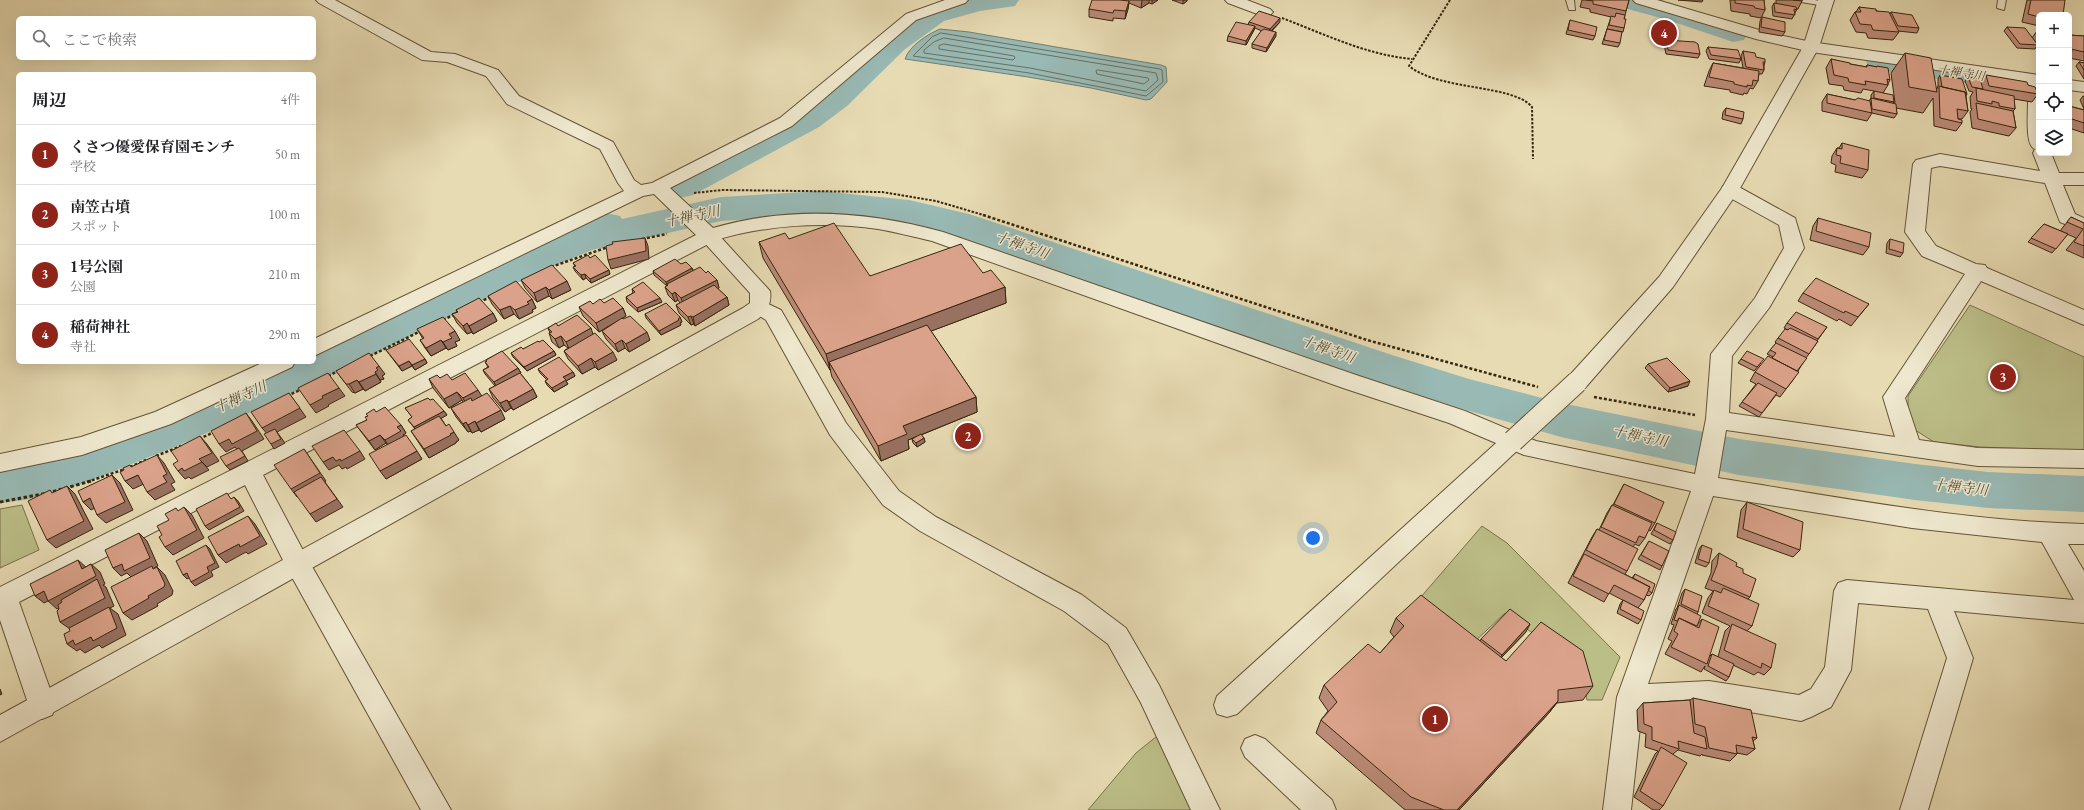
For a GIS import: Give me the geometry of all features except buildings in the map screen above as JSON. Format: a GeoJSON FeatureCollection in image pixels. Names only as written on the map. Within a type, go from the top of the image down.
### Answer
{"type":"FeatureCollection","features":[{"type":"Feature","properties":{"kind":"street"},"geometry":{"type":"LineString","coordinates":[[324,0],[428,57],[449,57],[492,73],[513,100],[606,146],[627,183],[637,192]]}},
{"type":"Feature","properties":{"kind":"street"},"geometry":{"type":"LineString","coordinates":[[316,347],[637,192],[666,195],[786,122],[911,17],[960,0]]}},
{"type":"Feature","properties":{"kind":"street"},"geometry":{"type":"LineString","coordinates":[[1233,0],[1265,12]]}},
{"type":"Feature","properties":{"kind":"street"},"geometry":{"type":"LineString","coordinates":[[1641,0],[1762,36],[1810,47],[2036,80]]}},
{"type":"Feature","properties":{"kind":"street"},"geometry":{"type":"LineString","coordinates":[[1227,705],[1513,441],[1584,389],[1666,282],[1730,190],[1810,47],[1825,2]]}},
{"type":"Feature","properties":{"kind":"street"},"geometry":{"type":"LineString","coordinates":[[2036,138],[2038,84]]}},
{"type":"Feature","properties":{"kind":"street"},"geometry":{"type":"LineString","coordinates":[[2072,85],[2084,87]]}},
{"type":"Feature","properties":{"kind":"street"},"geometry":{"type":"LineString","coordinates":[[2043,156],[2067,218],[2084,226]]}},
{"type":"Feature","properties":{"kind":"street"},"geometry":{"type":"LineString","coordinates":[[2084,179],[2052,179],[1940,160],[1922,164],[1915,232],[1929,251],[1978,270],[2084,318]]}},
{"type":"Feature","properties":{"kind":"street"},"geometry":{"type":"LineString","coordinates":[[1617,810],[1630,697],[1707,476],[1716,426],[1722,354],[1762,302],[1794,248],[1788,222],[1730,190]]}},
{"type":"Feature","properties":{"kind":"street"},"geometry":{"type":"LineString","coordinates":[[0,729],[297,563],[667,361],[747,316],[760,307],[762,299],[760,291],[703,230],[666,195]]}},
{"type":"Feature","properties":{"kind":"street"},"geometry":{"type":"LineString","coordinates":[[42,706],[5,597],[250,472],[703,230],[742,226],[824,220],[877,223],[936,236],[1343,379],[1457,417],[1532,449],[1707,476],[1912,518],[2049,533],[2084,534]]}},
{"type":"Feature","properties":{"kind":"street"},"geometry":{"type":"LineString","coordinates":[[1910,448],[1894,397],[1978,270]]}},
{"type":"Feature","properties":{"kind":"street"},"geometry":{"type":"LineString","coordinates":[[760,307],[774,315],[838,429],[891,498],[928,524],[1073,603],[1117,636],[1150,694],[1206,810]]}},
{"type":"Feature","properties":{"kind":"street"},"geometry":{"type":"LineString","coordinates":[[0,463],[82,446],[155,421],[280,364]]}},
{"type":"Feature","properties":{"kind":"street"},"geometry":{"type":"LineString","coordinates":[[1716,426],[1740,424],[1978,457],[2084,459]]}},
{"type":"Feature","properties":{"kind":"street"},"geometry":{"type":"LineString","coordinates":[[250,472],[297,563],[437,810]]}},
{"type":"Feature","properties":{"kind":"street"},"geometry":{"type":"LineString","coordinates":[[2049,533],[2084,594]]}},
{"type":"Feature","properties":{"kind":"street"},"geometry":{"type":"LineString","coordinates":[[1630,697],[1709,694],[1801,708],[1821,698],[1838,670],[1847,591],[2084,612]]}},
{"type":"Feature","properties":{"kind":"street"},"geometry":{"type":"LineString","coordinates":[[1914,810],[1960,658],[1936,598]]}},
{"type":"Feature","properties":{"kind":"street"},"geometry":{"type":"LineString","coordinates":[[1255,748],[1322,810]]}},
{"type":"Feature","properties":{"kind":"lane"},"geometry":{"type":"LineString","coordinates":[[1801,0],[1825,2]]}},
{"type":"Feature","properties":{"kind":"path"},"geometry":{"type":"LineString","coordinates":[[1450,0],[1409,63],[1411,69],[1426,76],[1527,101],[1532,107],[1533,159]]}},
{"type":"Feature","properties":{"kind":"path"},"geometry":{"type":"LineString","coordinates":[[1265,12],[1354,46],[1400,58],[1412,59]]}},
{"type":"Feature","properties":{"kind":"path"},"geometry":{"type":"LineString","coordinates":[[666,195],[722,190],[837,190],[882,192],[936,201],[1021,226],[1367,340],[1522,384],[1545,388]]}},
{"type":"Feature","properties":{"kind":"path"},"geometry":{"type":"LineString","coordinates":[[634,241],[657,236],[703,230]]}},
{"type":"Feature","properties":{"kind":"path"},"geometry":{"type":"LineString","coordinates":[[550,268],[564,261],[612,246]]}},
{"type":"Feature","properties":{"kind":"path"},"geometry":{"type":"LineString","coordinates":[[472,306],[494,295]]}},
{"type":"Feature","properties":{"kind":"path"},"geometry":{"type":"LineString","coordinates":[[437,323],[458,313]]}},
{"type":"Feature","properties":{"kind":"path"},"geometry":{"type":"LineString","coordinates":[[366,358],[423,330]]}},
{"type":"Feature","properties":{"kind":"path"},"geometry":{"type":"LineString","coordinates":[[324,378],[345,368]]}},
{"type":"Feature","properties":{"kind":"path"},"geometry":{"type":"LineString","coordinates":[[282,399],[303,388]]}},
{"type":"Feature","properties":{"kind":"path"},"geometry":{"type":"LineString","coordinates":[[1584,389],[1716,426]]}},
{"type":"Feature","properties":{"kind":"path"},"geometry":{"type":"LineString","coordinates":[[197,440],[218,430]]}},
{"type":"Feature","properties":{"kind":"path"},"geometry":{"type":"LineString","coordinates":[[0,502],[16,500],[103,477],[182,446]]}},
{"type":"Feature","properties":{"kind":"green space"},"geometry":{"type":"Polygon","coordinates":[[[1970,305],[2084,357],[2084,451],[1980,447],[1934,442],[1915,430],[1908,410],[1908,396],[1970,305]]]}},
{"type":"Feature","properties":{"kind":"green space"},"geometry":{"type":"Polygon","coordinates":[[[22,505],[39,550],[0,568],[0,509],[22,505]]]}},
{"type":"Feature","properties":{"kind":"green space"},"geometry":{"type":"Polygon","coordinates":[[[1482,526],[1507,543],[1620,657],[1602,700],[1587,700],[1579,667],[1505,613],[1470,646],[1414,605],[1482,526]]]}},
{"type":"Feature","properties":{"kind":"green space"},"geometry":{"type":"Polygon","coordinates":[[[1157,736],[1193,810],[1088,810],[1136,753],[1157,736]]]}},
{"type":"Feature","properties":{"kind":"water"},"geometry":{"type":"Polygon","coordinates":[[[940,29],[969,32],[1161,65],[1166,67],[1167,82],[1151,99],[1146,100],[1091,88],[1028,77],[905,59],[907,54],[915,45],[925,37],[940,29]]]}},
{"type":"Feature","properties":{"kind":"waterway","name":"十禅寺川"},"geometry":{"type":"LineString","coordinates":[[680,187],[807,120],[835,99],[893,43],[933,15],[978,2],[1004,0]]}},
{"type":"Feature","properties":{"kind":"waterway","name":"十禅寺川"},"geometry":{"type":"LineString","coordinates":[[1627,0],[1676,13],[1733,33]]}},
{"type":"Feature","properties":{"kind":"waterway","name":"十禅寺川"},"geometry":{"type":"LineString","coordinates":[[1882,62],[2036,84]]}},
{"type":"Feature","properties":{"kind":"waterway","name":"十禅寺川"},"geometry":{"type":"LineString","coordinates":[[582,240],[721,209],[821,203],[909,212],[956,223],[1377,366],[1469,395],[1561,420],[1739,457],[1915,482],[1988,490],[2084,494]]}},
{"type":"Feature","properties":{"kind":"waterway","name":"十禅寺川"},"geometry":{"type":"LineString","coordinates":[[582,240],[607,225]]}},
{"type":"Feature","properties":{"kind":"waterway","name":"十禅寺川"},"geometry":{"type":"LineString","coordinates":[[316,363],[521,265],[582,240]]}},
{"type":"Feature","properties":{"kind":"waterway","name":"十禅寺川"},"geometry":{"type":"LineString","coordinates":[[0,485],[25,482],[79,467],[172,430],[315,364]]}},
{"type":"Feature","properties":{"kind":"place","name":"稲荷神社"},"geometry":{"type":"Point","coordinates":[1664,33]}},
{"type":"Feature","properties":{"kind":"place","name":"1号公園"},"geometry":{"type":"Point","coordinates":[2003,377]}},
{"type":"Feature","properties":{"kind":"place","name":"南笠古墳"},"geometry":{"type":"Point","coordinates":[968,436]}},
{"type":"Feature","properties":{"kind":"place","name":"くさつ優愛保育園モンチ"},"geometry":{"type":"Point","coordinates":[1435,719]}}]}
